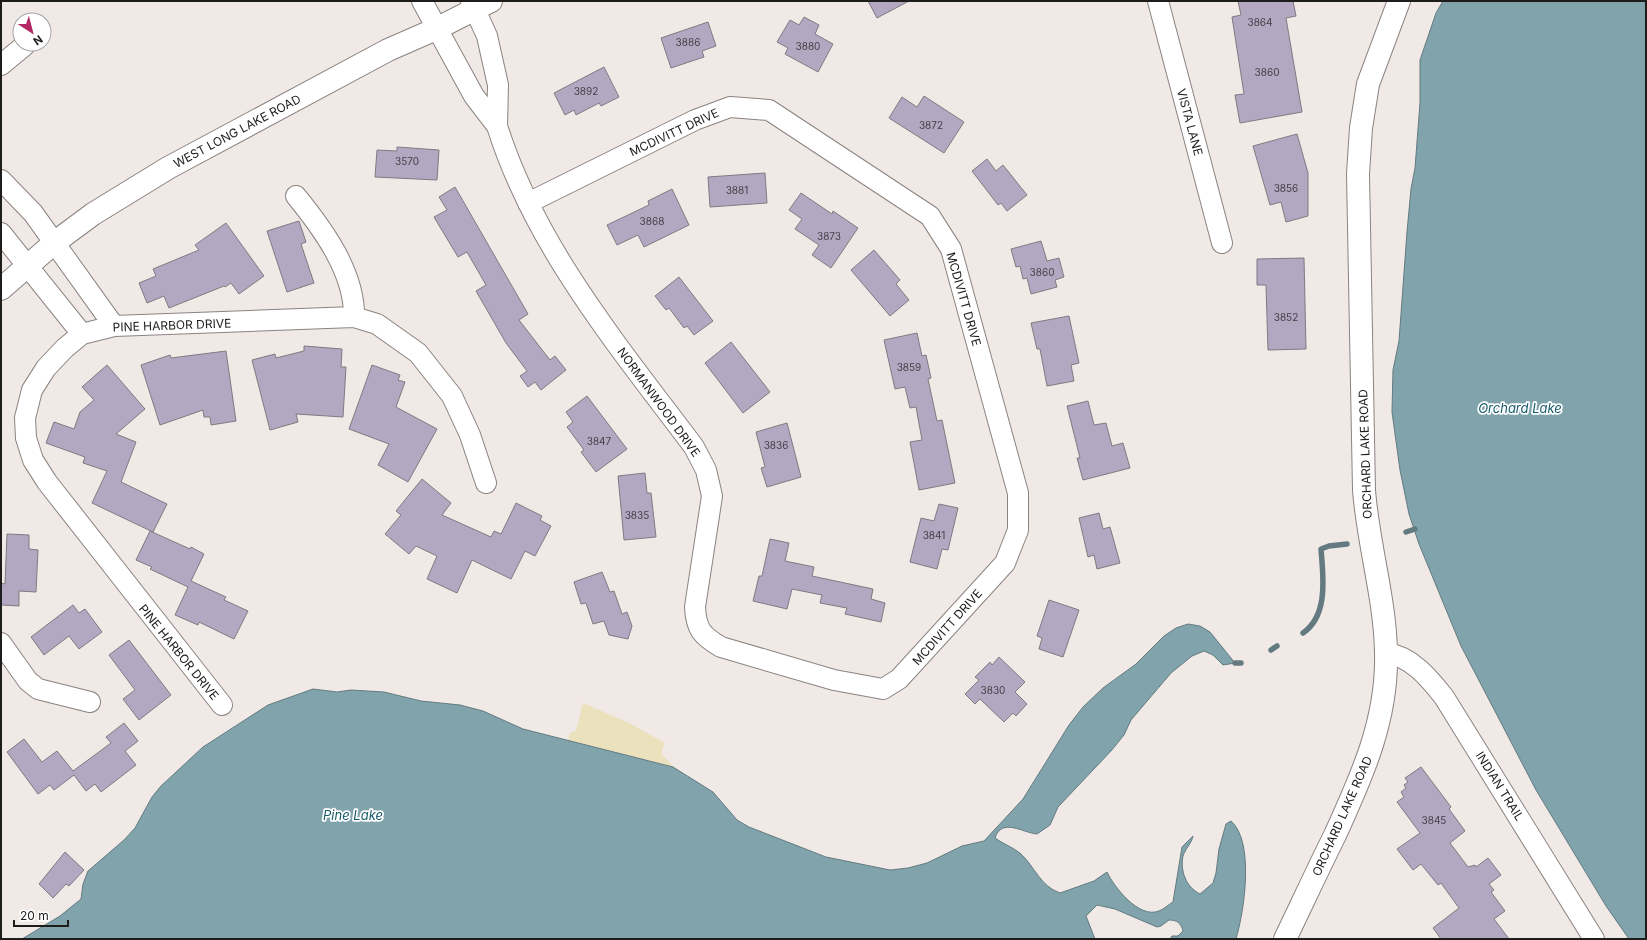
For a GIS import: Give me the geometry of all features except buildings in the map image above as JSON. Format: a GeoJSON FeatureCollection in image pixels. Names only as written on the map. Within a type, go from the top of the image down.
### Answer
{"type":"FeatureCollection","features":[{"type":"Feature","properties":{"kind":"main road","name":"ORCHARD LAKE ROAD"},"geometry":{"type":"LineString","coordinates":[[1285,939],[1356,789],[1368,759],[1381,713],[1385,683],[1386,653],[1383,620],[1369,539],[1364,490],[1358,174],[1361,128],[1368,84],[1399,1]]}},
{"type":"Feature","properties":{"kind":"main road","name":"WEST LONG LAKE ROAD"},"geometry":{"type":"LineString","coordinates":[[1,289],[54,243],[93,214],[168,168],[388,50],[436,29],[479,4]]}},
{"type":"Feature","properties":{"kind":"street","name":"NORMANWOOD DRIVE"},"geometry":{"type":"LineString","coordinates":[[422,1],[474,96],[497,126],[504,147],[528,203],[580,294],[694,447],[706,470],[712,496],[695,607],[696,622],[706,639],[721,647],[827,677],[883,689]]}},
{"type":"Feature","properties":{"kind":"street","name":"VISTA LANE"},"geometry":{"type":"LineString","coordinates":[[1158,1],[1222,242]]}},
{"type":"Feature","properties":{"kind":"street","name":"NORMANWOOD DRIVE"},"geometry":{"type":"LineString","coordinates":[[479,4],[498,85],[497,126]]}},
{"type":"Feature","properties":{"kind":"street"},"geometry":{"type":"LineString","coordinates":[[1,65],[17,52]]}},
{"type":"Feature","properties":{"kind":"street","name":"MCDIVITT DRIVE"},"geometry":{"type":"LineString","coordinates":[[528,203],[695,120],[730,107],[770,110],[930,216],[951,249],[1018,493],[1018,530],[1005,563],[899,679],[883,689]]}},
{"type":"Feature","properties":{"kind":"street"},"geometry":{"type":"LineString","coordinates":[[1,180],[32,214],[114,326]]}},
{"type":"Feature","properties":{"kind":"street"},"geometry":{"type":"LineString","coordinates":[[296,196],[319,224],[339,260],[354,301],[354,317]]}},
{"type":"Feature","properties":{"kind":"street"},"geometry":{"type":"LineString","coordinates":[[1,233],[82,334]]}},
{"type":"Feature","properties":{"kind":"street","name":"PINE HARBOR DRIVE"},"geometry":{"type":"LineString","coordinates":[[222,705],[79,524],[33,460],[26,438],[25,418],[32,390],[46,368],[65,348],[82,334],[114,326],[354,317],[377,324],[418,353],[452,396],[470,435],[486,483]]}},
{"type":"Feature","properties":{"kind":"street"},"geometry":{"type":"LineString","coordinates":[[1,643],[28,681],[38,688],[90,702]]}},
{"type":"Feature","properties":{"kind":"street","name":"INDIAN TRAIL"},"geometry":{"type":"LineString","coordinates":[[1386,653],[1400,656],[1412,664],[1444,697],[1594,939]]}},
{"type":"Feature","properties":{"kind":"sand"},"geometry":{"type":"Polygon","coordinates":[[[583,703],[629,723],[665,743],[661,753],[674,767],[568,740],[570,733],[576,731],[583,703]]]}},
{"type":"Feature","properties":{"kind":"water","name":"Orchard Lake"},"geometry":{"type":"Polygon","coordinates":[[[1443,1],[1646,1],[1646,939],[1629,939],[1606,906],[1536,790],[1461,646],[1419,544],[1409,514],[1400,470],[1392,412],[1393,370],[1399,341],[1407,232],[1411,189],[1415,168],[1420,103],[1420,60],[1436,13],[1443,1]]]}},
{"type":"Feature","properties":{"kind":"water","name":"Pine Lake"},"geometry":{"type":"Polygon","coordinates":[[[1188,624],[1200,626],[1210,632],[1235,663],[1223,665],[1213,655],[1204,651],[1192,656],[1171,673],[1131,720],[1124,735],[1111,751],[1058,807],[1050,825],[1037,834],[1008,827],[1003,828],[998,832],[995,838],[1021,854],[1047,886],[1053,890],[1060,893],[1094,881],[1107,872],[1115,886],[1128,900],[1143,910],[1151,912],[1159,911],[1173,902],[1182,847],[1193,836],[1183,856],[1182,867],[1185,878],[1191,887],[1200,894],[1213,883],[1216,873],[1219,849],[1226,824],[1231,821],[1238,831],[1243,844],[1246,878],[1242,912],[1236,939],[1170,939],[1172,936],[1178,936],[1183,931],[1180,924],[1176,921],[1169,920],[1157,927],[1115,909],[1097,905],[1086,916],[1095,939],[22,939],[60,916],[81,899],[83,884],[88,871],[124,840],[135,828],[152,797],[161,786],[203,747],[268,705],[313,689],[337,692],[351,690],[384,692],[421,701],[460,705],[483,711],[523,729],[673,767],[713,792],[737,820],[749,827],[826,857],[890,870],[908,868],[927,863],[962,846],[984,841],[1023,799],[1069,725],[1083,707],[1103,688],[1136,664],[1164,636],[1176,628],[1188,624]]]}},
{"type":"Feature","properties":{"kind":"waterway"},"geometry":{"type":"LineString","coordinates":[[1406,532],[1415,529]]}},
{"type":"Feature","properties":{"kind":"waterway"},"geometry":{"type":"LineString","coordinates":[[1303,633],[1311,625],[1321,606],[1323,583],[1321,549],[1329,546],[1347,544]]}},
{"type":"Feature","properties":{"kind":"waterway"},"geometry":{"type":"LineString","coordinates":[[1271,650],[1277,646]]}},
{"type":"Feature","properties":{"kind":"waterway"},"geometry":{"type":"LineString","coordinates":[[1235,663],[1241,663]]}}]}
